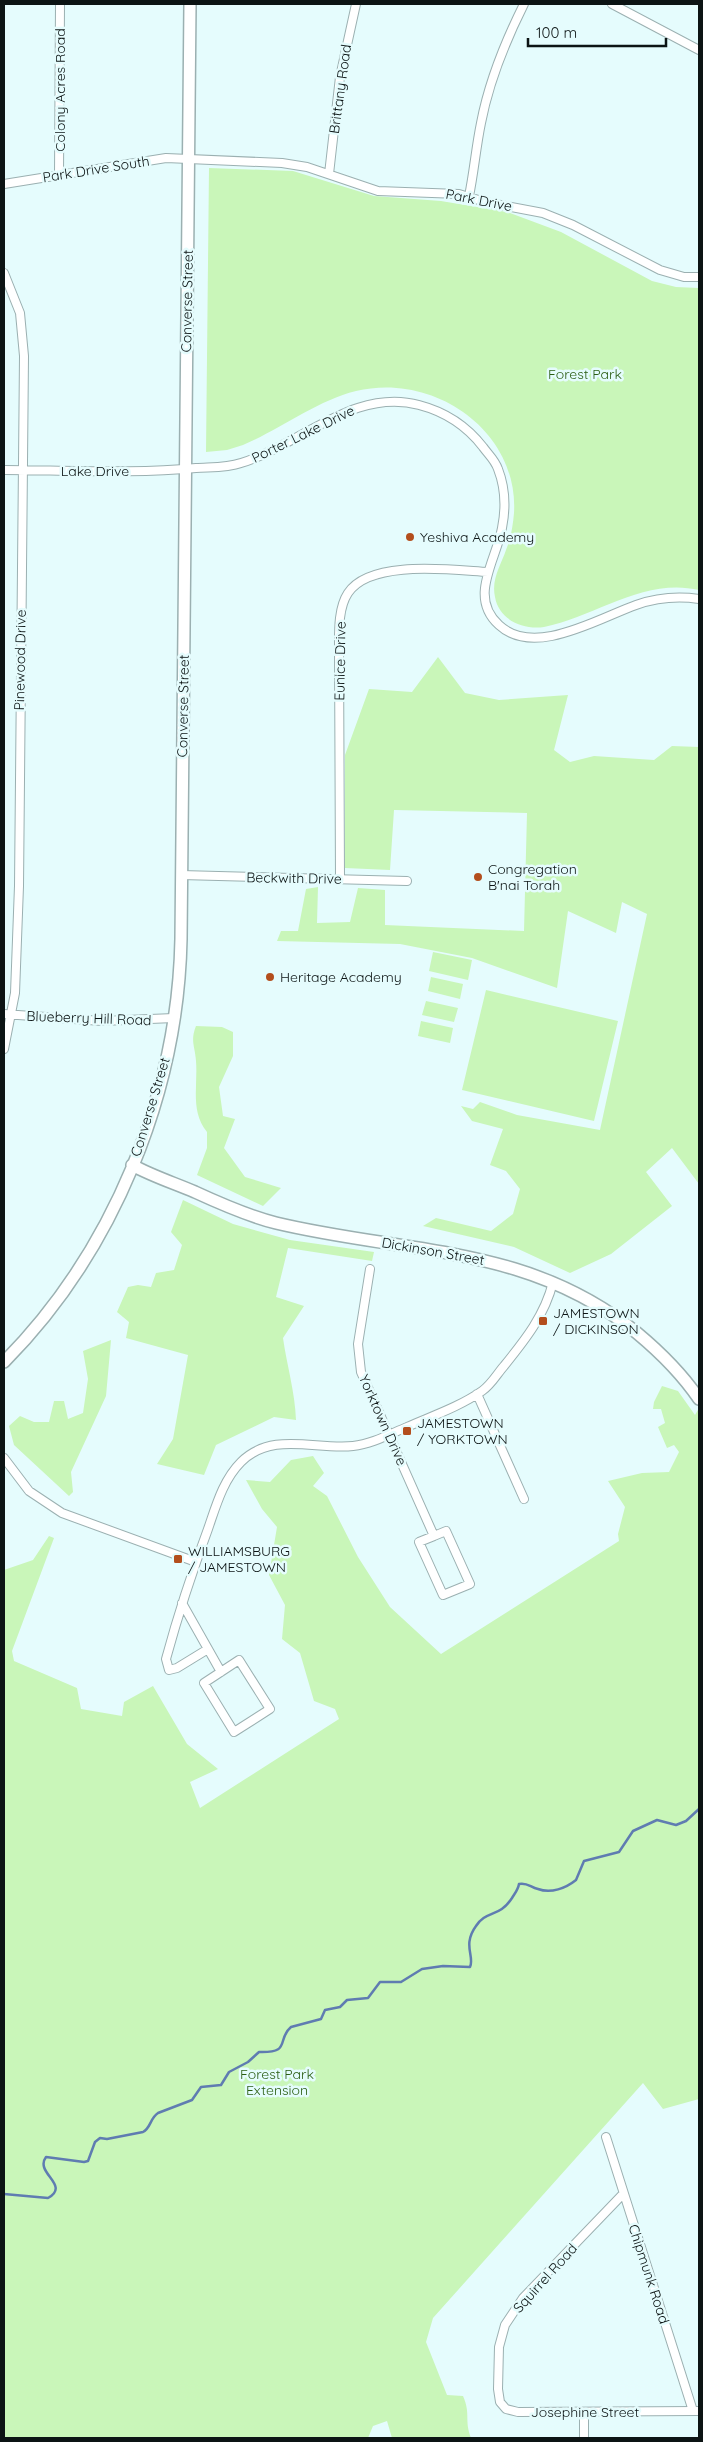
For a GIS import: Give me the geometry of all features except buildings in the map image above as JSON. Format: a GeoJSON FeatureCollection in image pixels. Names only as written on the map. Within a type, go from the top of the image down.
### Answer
{"type":"FeatureCollection","features":[{"type":"Feature","properties":{"kind":"main road","name":"Converse Street"},"geometry":{"type":"LineString","coordinates":[[4,1362],[42,1320],[77,1273],[104,1227],[132,1165],[155,1098],[174,1018],[180,964],[182,875],[190,4]]}},
{"type":"Feature","properties":{"kind":"main road","name":"Dickinson Street"},"geometry":{"type":"LineString","coordinates":[[132,1165],[213,1202],[276,1222],[491,1261],[553,1282],[590,1299],[627,1325],[673,1366],[698,1394]]}},
{"type":"Feature","properties":{"kind":"street","name":"Colony Acres Road"},"geometry":{"type":"LineString","coordinates":[[59,175],[60,4]]}},
{"type":"Feature","properties":{"kind":"street","name":"Brittany Road"},"geometry":{"type":"LineString","coordinates":[[329,174],[340,78],[356,4]]}},
{"type":"Feature","properties":{"kind":"street"},"geometry":{"type":"LineString","coordinates":[[469,196],[480,125],[492,82],[504,48],[524,4]]}},
{"type":"Feature","properties":{"kind":"street"},"geometry":{"type":"LineString","coordinates":[[612,4],[699,50]]}},
{"type":"Feature","properties":{"kind":"street","name":"Park Drive South"},"geometry":{"type":"LineString","coordinates":[[4,184],[166,158],[189,159]]}},
{"type":"Feature","properties":{"kind":"street","name":"Park Drive"},"geometry":{"type":"LineString","coordinates":[[189,159],[282,163],[329,174],[378,191],[469,196],[485,202],[554,216],[660,270],[684,277],[699,277]]}},
{"type":"Feature","properties":{"kind":"street","name":"Pinewood Drive"},"geometry":{"type":"LineString","coordinates":[[4,273],[16,298],[23,328],[19,886],[16,976],[8,1014],[4,1049]]}},
{"type":"Feature","properties":{"kind":"street","name":"Porter Lake Drive"},"geometry":{"type":"LineString","coordinates":[[186,469],[230,466],[253,459],[292,442],[342,413],[360,406],[383,402],[421,405],[442,413],[465,427],[494,461],[499,471],[504,494],[504,516],[488,572],[484,596],[490,614],[506,631],[525,638],[561,634],[655,600],[684,597],[699,599]]}},
{"type":"Feature","properties":{"kind":"street","name":"Lake Drive"},"geometry":{"type":"LineString","coordinates":[[4,470],[163,472],[186,469]]}},
{"type":"Feature","properties":{"kind":"street","name":"Eunice Drive"},"geometry":{"type":"LineString","coordinates":[[340,878],[338,649],[341,615],[347,594],[368,576],[387,571],[488,572]]}},
{"type":"Feature","properties":{"kind":"street","name":"Beckwith Drive"},"geometry":{"type":"LineString","coordinates":[[182,875],[407,881]]}},
{"type":"Feature","properties":{"kind":"street","name":"Blueberry Hill Road"},"geometry":{"type":"LineString","coordinates":[[8,1014],[102,1021],[174,1018]]}},
{"type":"Feature","properties":{"kind":"street","name":"Yorktown Drive"},"geometry":{"type":"LineString","coordinates":[[370,1269],[358,1355],[361,1372],[434,1536]]}},
{"type":"Feature","properties":{"kind":"street"},"geometry":{"type":"LineString","coordinates":[[208,1649],[177,1668],[169,1670],[166,1659],[182,1603],[224,1486],[238,1465],[250,1455],[270,1446],[286,1443],[356,1446],[449,1410],[477,1394],[490,1384],[536,1323],[549,1297],[553,1282]]}},
{"type":"Feature","properties":{"kind":"street"},"geometry":{"type":"LineString","coordinates":[[477,1394],[524,1499]]}},
{"type":"Feature","properties":{"kind":"street"},"geometry":{"type":"LineString","coordinates":[[4,1458],[29,1491],[62,1513],[196,1562]]}},
{"type":"Feature","properties":{"kind":"street"},"geometry":{"type":"LineString","coordinates":[[446,1531],[470,1584],[443,1595],[419,1542],[434,1536],[446,1531]]}},
{"type":"Feature","properties":{"kind":"street"},"geometry":{"type":"LineString","coordinates":[[182,1603],[221,1672]]}},
{"type":"Feature","properties":{"kind":"street"},"geometry":{"type":"LineString","coordinates":[[238,1660],[270,1709],[234,1732],[204,1683],[221,1672],[238,1660]]}},
{"type":"Feature","properties":{"kind":"street","name":"Chipmunk Road"},"geometry":{"type":"LineString","coordinates":[[606,2137],[623,2194],[696,2411]]}},
{"type":"Feature","properties":{"kind":"street","name":"Squirrel Road"},"geometry":{"type":"LineString","coordinates":[[498,2376],[501,2336],[515,2310],[524,2298],[623,2194]]}},
{"type":"Feature","properties":{"kind":"street","name":"Josephine Street"},"geometry":{"type":"LineString","coordinates":[[498,2376],[499,2398],[503,2407],[508,2410],[584,2412],[696,2411]]}},
{"type":"Feature","properties":{"kind":"street"},"geometry":{"type":"LineString","coordinates":[[584,2412],[584,2438]]}},
{"type":"Feature","properties":{"kind":"green space","name":"Forest Park"},"geometry":{"type":"Polygon","coordinates":[[[209,168],[293,171],[374,196],[441,201],[507,212],[561,232],[652,281],[676,287],[699,288],[699,590],[679,587],[640,593],[583,615],[544,627],[528,627],[513,622],[501,612],[497,605],[494,590],[497,572],[508,545],[514,513],[512,483],[502,456],[487,433],[466,414],[441,399],[414,390],[385,387],[356,391],[327,401],[243,445],[227,450],[206,452],[209,168]]]}},
{"type":"Feature","properties":{"kind":"green space"},"geometry":{"type":"Polygon","coordinates":[[[438,657],[465,693],[499,700],[568,695],[554,750],[570,762],[594,756],[654,760],[672,746],[699,747],[699,1184],[672,1148],[646,1172],[672,1206],[611,1254],[570,1273],[514,1247],[423,1226],[436,1218],[491,1231],[513,1214],[520,1189],[506,1171],[490,1165],[503,1129],[472,1121],[461,1106],[473,1109],[480,1102],[517,1115],[600,1130],[647,914],[622,902],[616,933],[568,911],[557,988],[472,958],[400,944],[277,941],[281,931],[298,931],[306,889],[318,887],[317,923],[350,922],[358,888],[385,890],[385,925],[524,931],[527,813],[394,810],[390,870],[345,868],[345,755],[369,689],[412,692],[438,657]]]}},
{"type":"Feature","properties":{"kind":"green space"},"geometry":{"type":"Polygon","coordinates":[[[433,952],[472,960],[468,980],[429,971],[433,952]]]}},
{"type":"Feature","properties":{"kind":"green space"},"geometry":{"type":"Polygon","coordinates":[[[431,977],[463,984],[460,999],[428,991],[431,977]]]}},
{"type":"Feature","properties":{"kind":"green space"},"geometry":{"type":"Polygon","coordinates":[[[486,990],[618,1021],[594,1121],[462,1090],[486,990]]]}},
{"type":"Feature","properties":{"kind":"green space"},"geometry":{"type":"Polygon","coordinates":[[[426,1001],[458,1008],[454,1022],[422,1015],[426,1001]]]}},
{"type":"Feature","properties":{"kind":"green space"},"geometry":{"type":"Polygon","coordinates":[[[421,1021],[453,1028],[450,1043],[418,1036],[421,1021]]]}},
{"type":"Feature","properties":{"kind":"green space"},"geometry":{"type":"Polygon","coordinates":[[[196,1026],[222,1027],[233,1032],[233,1056],[219,1087],[223,1116],[235,1119],[224,1148],[245,1177],[281,1188],[263,1206],[197,1175],[207,1148],[207,1132],[198,1116],[196,1098],[196,1061],[193,1040],[196,1026]]]}},
{"type":"Feature","properties":{"kind":"green space"},"geometry":{"type":"Polygon","coordinates":[[[183,1200],[233,1224],[290,1240],[374,1252],[372,1261],[288,1248],[276,1297],[304,1306],[283,1338],[293,1389],[296,1420],[274,1417],[216,1445],[204,1475],[157,1464],[173,1439],[188,1355],[126,1338],[129,1322],[117,1312],[128,1287],[138,1285],[151,1287],[156,1273],[174,1270],[182,1245],[171,1232],[183,1200]]]}},
{"type":"Feature","properties":{"kind":"green space"},"geometry":{"type":"Polygon","coordinates":[[[111,1340],[106,1396],[71,1472],[73,1492],[69,1496],[14,1445],[9,1426],[20,1416],[34,1422],[49,1422],[54,1401],[64,1401],[68,1419],[83,1413],[88,1379],[83,1351],[111,1340]]]}},
{"type":"Feature","properties":{"kind":"green space","name":"Forest Park Extension"},"geometry":{"type":"Polygon","coordinates":[[[662,1386],[678,1391],[695,1415],[699,1408],[699,2099],[663,2109],[643,2083],[433,2318],[426,2342],[447,2395],[463,2396],[467,2408],[471,2438],[392,2438],[387,2421],[373,2426],[368,2438],[4,2438],[4,1570],[33,1560],[49,1536],[54,1538],[12,1651],[14,1661],[77,1688],[81,1709],[122,1716],[124,1702],[153,1686],[187,1744],[218,1769],[190,1782],[200,1808],[339,1719],[335,1709],[314,1701],[300,1653],[282,1639],[285,1605],[269,1575],[277,1527],[262,1509],[246,1480],[270,1482],[291,1460],[313,1456],[324,1473],[313,1486],[327,1496],[358,1557],[390,1607],[441,1654],[619,1541],[618,1534],[625,1507],[608,1481],[642,1473],[669,1472],[679,1452],[674,1445],[667,1448],[658,1427],[665,1423],[661,1409],[653,1409],[654,1402],[662,1386]]]}},
{"type":"Feature","properties":{"kind":"waterway"},"geometry":{"type":"LineString","coordinates":[[4,2194],[48,2198],[54,2193],[56,2188],[44,2168],[46,2157],[88,2161],[95,2142],[100,2138],[107,2139],[143,2132],[158,2113],[192,2100],[201,2087],[221,2085],[229,2072],[248,2062],[259,2052],[269,2052],[280,2048],[284,2037],[291,2027],[321,2019],[325,2010],[340,2007],[347,2000],[368,1998],[380,1982],[401,1982],[422,1969],[443,1966],[470,1967],[469,1945],[476,1926],[484,1918],[502,1909],[519,1884],[548,1891],[563,1888],[576,1880],[584,1861],[619,1852],[633,1831],[657,1820],[676,1825],[686,1821],[699,1809]]}},
{"type":"Feature","properties":{"kind":"place","name":"Yeshiva Academy"},"geometry":{"type":"Point","coordinates":[410,537]}},
{"type":"Feature","properties":{"kind":"place","name":"Congregation B'nai Torah"},"geometry":{"type":"Point","coordinates":[478,877]}},
{"type":"Feature","properties":{"kind":"place","name":"Heritage Academy"},"geometry":{"type":"Point","coordinates":[270,977]}},
{"type":"Feature","properties":{"kind":"place","name":"JAMESTOWN / DICKINSON"},"geometry":{"type":"Point","coordinates":[543,1321]}},
{"type":"Feature","properties":{"kind":"place","name":"JAMESTOWN / YORKTOWN"},"geometry":{"type":"Point","coordinates":[407,1431]}},
{"type":"Feature","properties":{"kind":"place","name":"WILLIAMSBURG / JAMESTOWN"},"geometry":{"type":"Point","coordinates":[178,1559]}}]}
